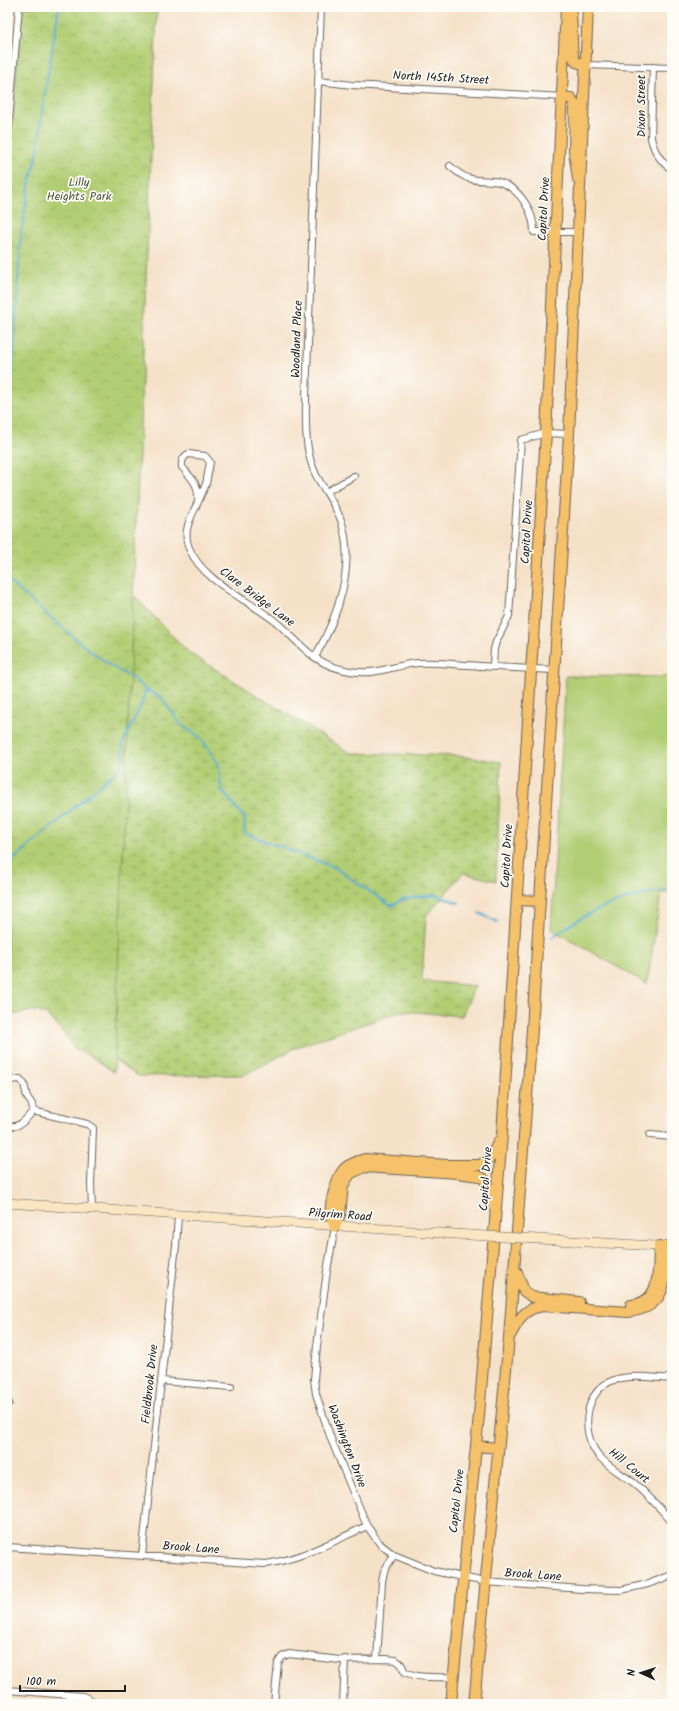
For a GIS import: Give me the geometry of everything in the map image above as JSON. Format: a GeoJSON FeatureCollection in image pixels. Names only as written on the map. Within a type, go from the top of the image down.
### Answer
{"type":"FeatureCollection","features":[{"type":"Feature","properties":{"kind":"main road","name":"Capitol Drive"},"geometry":{"type":"LineString","coordinates":[[451,1704],[462,1577],[476,1446],[502,1136],[546,433],[555,231],[563,97],[566,7]]}},
{"type":"Feature","properties":{"kind":"main road"},"geometry":{"type":"LineString","coordinates":[[570,7],[573,23],[572,56],[576,62],[586,65]]}},
{"type":"Feature","properties":{"kind":"main road"},"geometry":{"type":"LineString","coordinates":[[474,1704],[515,1266],[540,901],[569,434],[588,7]]}},
{"type":"Feature","properties":{"kind":"main road"},"geometry":{"type":"LineString","coordinates":[[563,97],[571,98],[575,105],[574,164],[581,190]]}},
{"type":"Feature","properties":{"kind":"main road"},"geometry":{"type":"LineString","coordinates":[[517,900],[540,901]]}},
{"type":"Feature","properties":{"kind":"main road"},"geometry":{"type":"LineString","coordinates":[[335,1227],[330,1215],[336,1182],[341,1173],[355,1162],[365,1159],[447,1165],[480,1165],[491,1157],[502,1136]]}},
{"type":"Feature","properties":{"kind":"main road"},"geometry":{"type":"LineString","coordinates":[[335,1227],[340,1215],[343,1185],[350,1174],[364,1167],[458,1173],[479,1176],[484,1179],[488,1186],[496,1215]]}},
{"type":"Feature","properties":{"kind":"main road","name":"Pilgrim Road"},"geometry":{"type":"LineString","coordinates":[[7,1203],[335,1227],[666,1246]]}},
{"type":"Feature","properties":{"kind":"main road"},"geometry":{"type":"LineString","coordinates":[[515,1266],[524,1291],[532,1297],[634,1305],[646,1300],[655,1290],[666,1246]]}},
{"type":"Feature","properties":{"kind":"main road"},"geometry":{"type":"LineString","coordinates":[[509,1338],[526,1311],[535,1307],[543,1306],[628,1312],[640,1311],[648,1308],[656,1300],[663,1289],[666,1268],[666,1246]]}},
{"type":"Feature","properties":{"kind":"main road"},"geometry":{"type":"LineString","coordinates":[[476,1446],[498,1448]]}},
{"type":"Feature","properties":{"kind":"street"},"geometry":{"type":"LineString","coordinates":[[7,144],[8,113],[19,7]]}},
{"type":"Feature","properties":{"kind":"street","name":"Woodland Place"},"geometry":{"type":"LineString","coordinates":[[315,657],[335,613],[341,594],[346,569],[347,553],[344,533],[338,512],[312,466],[307,447],[306,426],[321,7]]}},
{"type":"Feature","properties":{"kind":"street"},"geometry":{"type":"LineString","coordinates":[[586,65],[672,68]]}},
{"type":"Feature","properties":{"kind":"street","name":"Dixon Street"},"geometry":{"type":"LineString","coordinates":[[653,67],[651,138],[654,148],[666,165],[672,169]]}},
{"type":"Feature","properties":{"kind":"street","name":"North 145th Street"},"geometry":{"type":"LineString","coordinates":[[319,81],[352,85],[563,97]]}},
{"type":"Feature","properties":{"kind":"street"},"geometry":{"type":"LineString","coordinates":[[450,166],[468,178],[483,181],[498,181],[510,187],[523,199],[530,211],[534,222],[534,232],[579,232]]}},
{"type":"Feature","properties":{"kind":"street"},"geometry":{"type":"LineString","coordinates":[[493,666],[496,642],[509,616],[521,440],[546,433],[569,434]]}},
{"type":"Feature","properties":{"kind":"street","name":"Clare Bridge Lane"},"geometry":{"type":"LineString","coordinates":[[198,502],[195,482],[182,467],[182,460],[184,456],[188,454],[205,456],[210,462],[206,484],[198,502],[188,524],[186,532],[189,548],[193,556],[203,568],[224,587],[276,622],[305,651],[331,666],[360,673],[379,672],[419,663],[555,670]]}},
{"type":"Feature","properties":{"kind":"street"},"geometry":{"type":"LineString","coordinates":[[326,492],[354,476]]}},
{"type":"Feature","properties":{"kind":"street"},"geometry":{"type":"LineString","coordinates":[[7,1083],[10,1080],[20,1079],[24,1084],[27,1097],[32,1104],[33,1111]]}},
{"type":"Feature","properties":{"kind":"street"},"geometry":{"type":"LineString","coordinates":[[7,1125],[13,1127],[19,1126],[33,1111]]}},
{"type":"Feature","properties":{"kind":"street"},"geometry":{"type":"LineString","coordinates":[[33,1111],[87,1124],[93,1128],[91,1184],[92,1209]]}},
{"type":"Feature","properties":{"kind":"street"},"geometry":{"type":"LineString","coordinates":[[650,1135],[672,1137]]}},
{"type":"Feature","properties":{"kind":"street","name":"Fieldbrook Drive"},"geometry":{"type":"LineString","coordinates":[[142,1556],[162,1381],[178,1216]]}},
{"type":"Feature","properties":{"kind":"street","name":"Washington Drive"},"geometry":{"type":"LineString","coordinates":[[335,1227],[326,1271],[317,1346],[314,1379],[316,1394],[331,1439],[367,1526],[380,1544],[394,1555]]}},
{"type":"Feature","properties":{"kind":"street","name":"Hill Court"},"geometry":{"type":"LineString","coordinates":[[672,1379],[622,1378],[605,1385],[595,1395],[587,1414],[588,1434],[591,1443],[598,1454],[607,1464],[645,1492],[672,1522]]}},
{"type":"Feature","properties":{"kind":"street"},"geometry":{"type":"LineString","coordinates":[[162,1381],[231,1387]]}},
{"type":"Feature","properties":{"kind":"street","name":"Brook Lane"},"geometry":{"type":"LineString","coordinates":[[7,1547],[258,1563],[280,1562],[308,1553],[367,1526]]}},
{"type":"Feature","properties":{"kind":"street"},"geometry":{"type":"LineString","coordinates":[[377,1659],[382,1582],[384,1571],[394,1555]]}},
{"type":"Feature","properties":{"kind":"street","name":"Brook Lane"},"geometry":{"type":"LineString","coordinates":[[394,1555],[434,1571],[485,1582],[575,1589],[621,1590],[648,1584],[672,1575]]}},
{"type":"Feature","properties":{"kind":"street"},"geometry":{"type":"LineString","coordinates":[[274,1704],[278,1663],[282,1657],[288,1654],[345,1659],[396,1660],[401,1664],[405,1672],[411,1675],[454,1677]]}},
{"type":"Feature","properties":{"kind":"street"},"geometry":{"type":"LineString","coordinates":[[343,1704],[345,1659]]}},
{"type":"Feature","properties":{"kind":"street"},"geometry":{"type":"LineString","coordinates":[[7,1690],[83,1696],[99,1704]]}},
{"type":"Feature","properties":{"kind":"green space","name":"Lilly Heights Park"},"geometry":{"type":"Polygon","coordinates":[[[22,7],[157,7],[114,1072],[92,1057],[75,1049],[58,1026],[46,1015],[37,1011],[31,1011],[7,1016],[7,180],[22,7]]]}},
{"type":"Feature","properties":{"kind":"green space"},"geometry":{"type":"Polygon","coordinates":[[[92,552],[189,653],[350,753],[459,756],[501,762],[496,881],[463,873],[426,916],[422,981],[475,986],[462,1016],[402,1011],[297,1047],[244,1075],[138,1076],[30,1001],[92,552]]]}},
{"type":"Feature","properties":{"kind":"green space"},"geometry":{"type":"Polygon","coordinates":[[[672,637],[672,893],[661,893],[647,984],[551,929],[566,676],[669,677],[672,637]]]}},
{"type":"Feature","properties":{"kind":"waterway"},"geometry":{"type":"LineString","coordinates":[[7,458],[21,233],[30,181],[38,151],[42,110],[59,7]]}},
{"type":"Feature","properties":{"kind":"waterway"},"geometry":{"type":"LineString","coordinates":[[7,580],[84,646],[111,666],[135,680],[146,690],[161,697],[181,725],[200,737],[219,765],[221,790],[245,818],[244,833],[334,867],[391,906],[404,899],[435,895],[459,903]]}},
{"type":"Feature","properties":{"kind":"waterway"},"geometry":{"type":"LineString","coordinates":[[7,865],[119,769],[123,761],[123,743],[141,705],[146,690]]}},
{"type":"Feature","properties":{"kind":"waterway"},"geometry":{"type":"LineString","coordinates":[[551,938],[580,919],[608,905],[638,896],[672,889]]}},
{"type":"Feature","properties":{"kind":"waterway"},"geometry":{"type":"LineString","coordinates":[[479,913],[498,922]]}}]}
